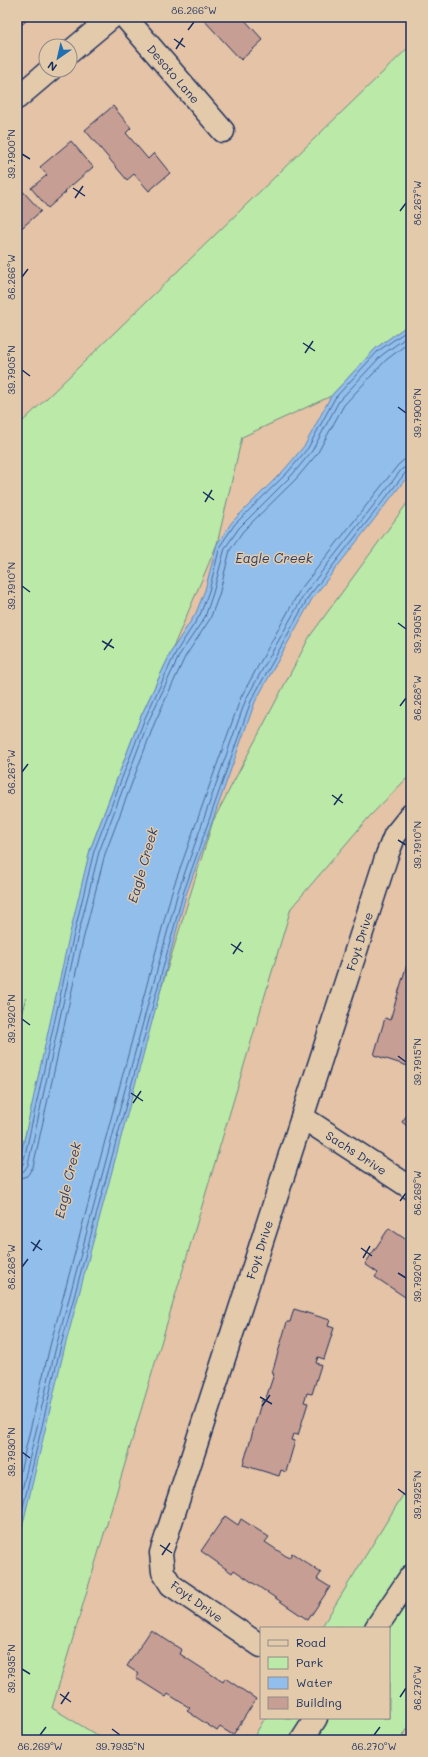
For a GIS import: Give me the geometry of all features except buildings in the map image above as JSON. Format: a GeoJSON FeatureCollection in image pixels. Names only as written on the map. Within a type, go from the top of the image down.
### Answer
{"type":"FeatureCollection","features":[{"type":"Feature","properties":{"kind":"street"},"geometry":{"type":"LineString","coordinates":[[78,45],[112,17]]}},
{"type":"Feature","properties":{"kind":"street","name":"Desoto Lane"},"geometry":{"type":"LineString","coordinates":[[125,17],[223,131]]}},
{"type":"Feature","properties":{"kind":"street"},"geometry":{"type":"LineString","coordinates":[[17,98],[41,78]]}},
{"type":"Feature","properties":{"kind":"street","name":"Foyt Drive"},"geometry":{"type":"LineString","coordinates":[[260,1645],[171,1585],[163,1572],[161,1553],[387,855],[396,835],[411,815]]}},
{"type":"Feature","properties":{"kind":"street","name":"Sachs Drive"},"geometry":{"type":"LineString","coordinates":[[302,1117],[411,1188]]}},
{"type":"Feature","properties":{"kind":"street"},"geometry":{"type":"LineString","coordinates":[[377,1627],[411,1576]]}},
{"type":"Feature","properties":{"kind":"street"},"geometry":{"type":"LineString","coordinates":[[302,1740],[315,1719]]}},
{"type":"Feature","properties":{"kind":"green space"},"geometry":{"type":"Polygon","coordinates":[[[411,45],[411,323],[376,348],[331,396],[242,437],[217,544],[172,650],[141,716],[90,850],[17,1172],[17,1030],[26,998],[17,1026],[17,427],[411,45]]]}},
{"type":"Feature","properties":{"kind":"green space"},"geometry":{"type":"Polygon","coordinates":[[[411,498],[411,774],[369,817],[291,908],[52,1708],[105,1740],[17,1740],[17,1455],[213,821],[310,636],[411,498]]]}},
{"type":"Feature","properties":{"kind":"green space"},"geometry":{"type":"Polygon","coordinates":[[[411,1482],[411,1724],[400,1740],[252,1740],[264,1719],[390,1719],[390,1627],[322,1627],[411,1482]]]}},
{"type":"Feature","properties":{"kind":"water","name":"Eagle Creek"},"geometry":{"type":"Polygon","coordinates":[[[411,323],[411,472],[312,599],[255,702],[186,895],[64,1350],[17,1544],[17,1172],[69,937],[90,850],[141,716],[172,650],[196,613],[205,590],[217,544],[232,522],[285,469],[305,445],[331,396],[376,348],[411,323]]]}}]}
